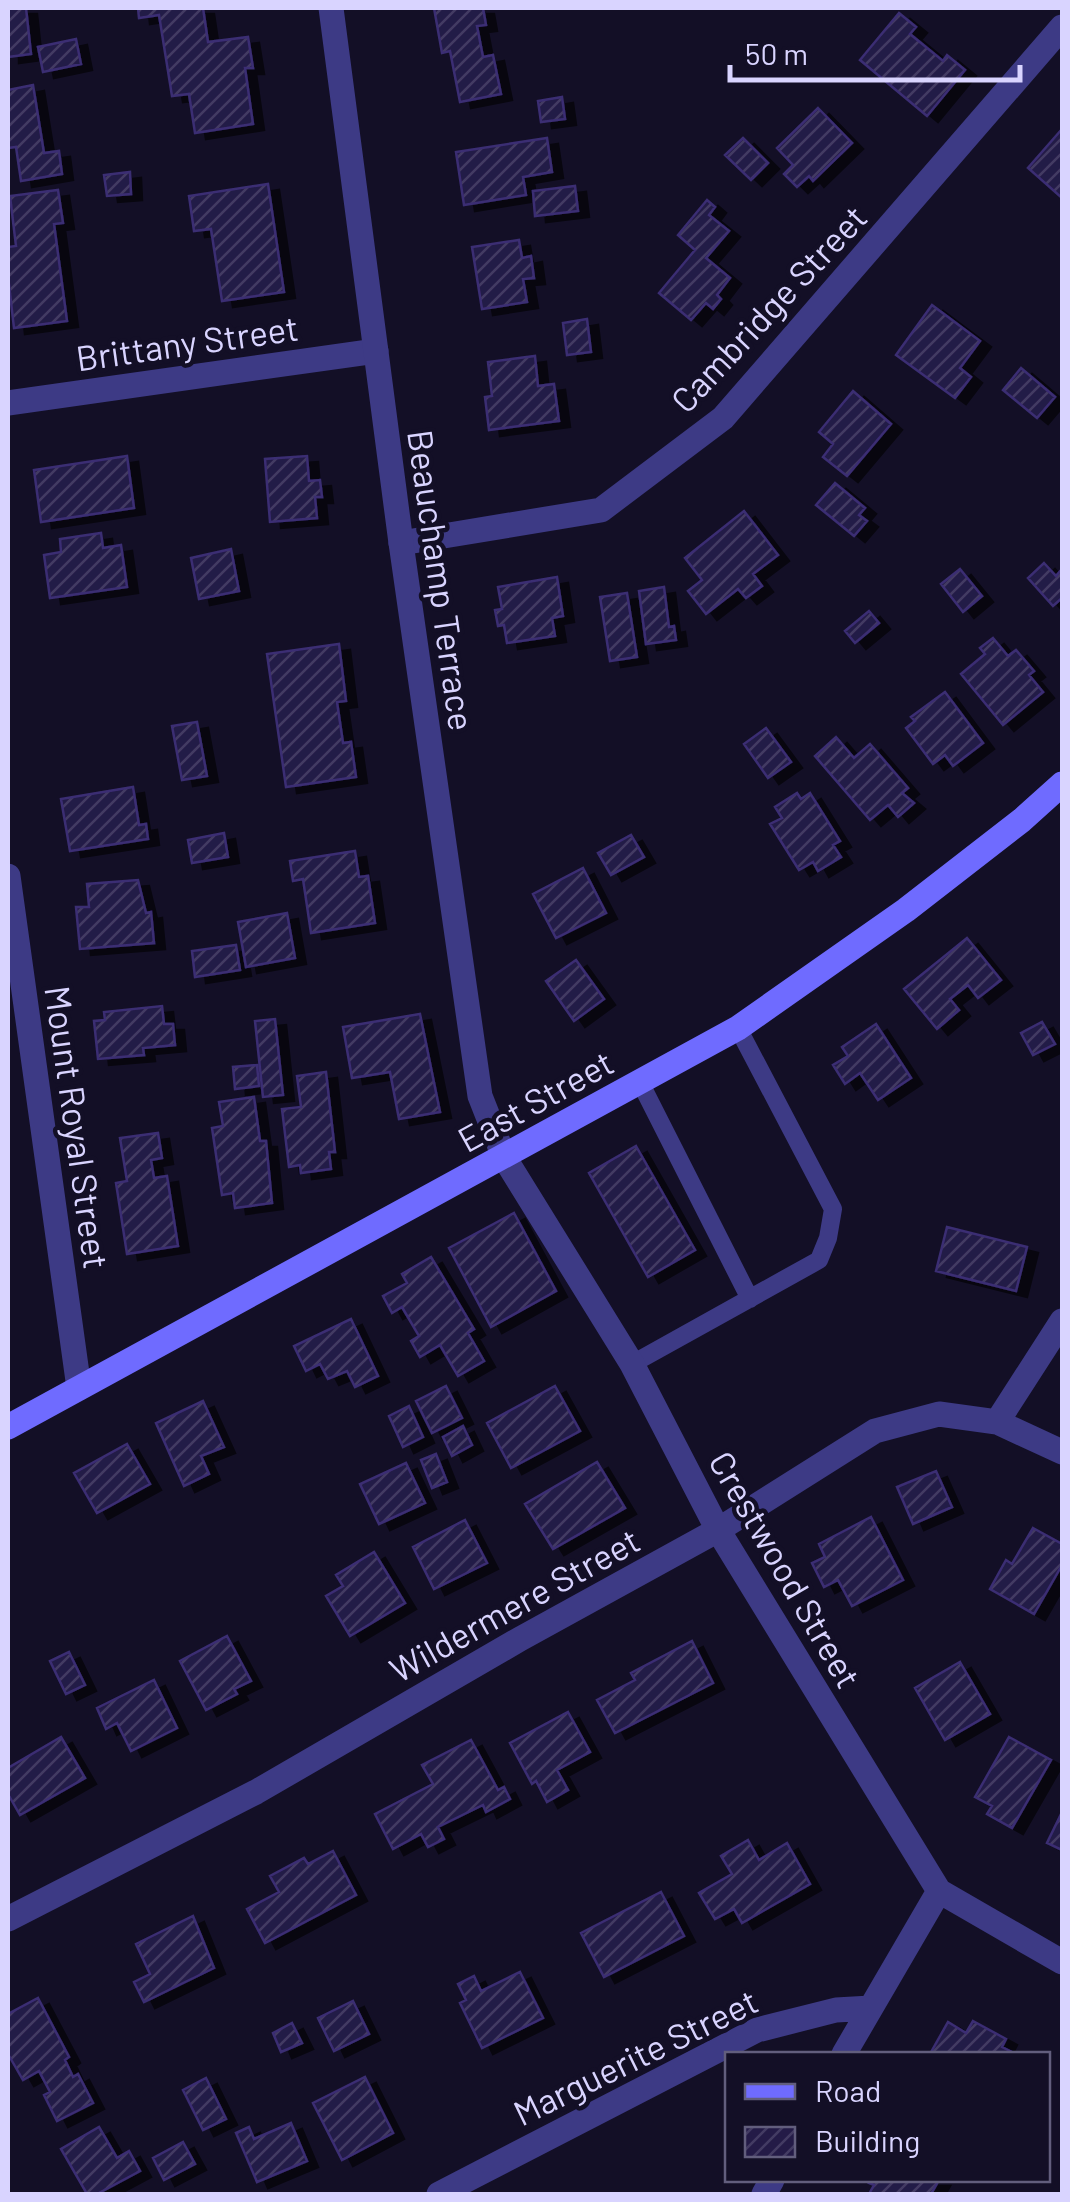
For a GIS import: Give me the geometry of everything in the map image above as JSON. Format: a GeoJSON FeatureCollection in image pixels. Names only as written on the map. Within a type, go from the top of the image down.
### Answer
{"type":"FeatureCollection","features":[{"type":"Feature","properties":{"kind":"main road","name":"East Street"},"geometry":{"type":"LineString","coordinates":[[8,1427],[738,1028],[906,910],[1062,784]]}},
{"type":"Feature","properties":{"kind":"street","name":"Beauchamp Terrace"},"geometry":{"type":"LineString","coordinates":[[330,8],[480,1096],[504,1157]]}},
{"type":"Feature","properties":{"kind":"street","name":"Cambridge Street"},"geometry":{"type":"LineString","coordinates":[[401,543],[600,510],[723,418],[1062,27]]}},
{"type":"Feature","properties":{"kind":"street","name":"Brittany Street"},"geometry":{"type":"LineString","coordinates":[[8,402],[376,351]]}},
{"type":"Feature","properties":{"kind":"street","name":"Mount Royal Street"},"geometry":{"type":"LineString","coordinates":[[8,876],[79,1388]]}},
{"type":"Feature","properties":{"kind":"street","name":"Crestwood Street"},"geometry":{"type":"LineString","coordinates":[[504,1157],[632,1364],[718,1530],[939,1891],[1062,1962]]}},
{"type":"Feature","properties":{"kind":"street"},"geometry":{"type":"LineString","coordinates":[[997,1422],[1062,1320]]}},
{"type":"Feature","properties":{"kind":"street","name":"Wildermere Street"},"geometry":{"type":"LineString","coordinates":[[8,1919],[256,1792],[718,1530],[875,1431],[939,1414],[997,1422],[1062,1452]]}},
{"type":"Feature","properties":{"kind":"street"},"geometry":{"type":"LineString","coordinates":[[845,2052],[939,1891]]}},
{"type":"Feature","properties":{"kind":"street","name":"Marguerite Street"},"geometry":{"type":"LineString","coordinates":[[439,2194],[757,2030],[836,2010],[871,2008]]}},
{"type":"Feature","properties":{"kind":"lane"},"geometry":{"type":"LineString","coordinates":[[632,1364],[819,1260],[828,1238],[833,1209],[738,1028]]}},
{"type":"Feature","properties":{"kind":"lane"},"geometry":{"type":"LineString","coordinates":[[640,1082],[750,1298]]}},
{"type":"Feature","properties":{"kind":"building"},"geometry":{"type":"Polygon","coordinates":[[[8,8],[26,8],[31,54],[8,57],[8,8]]]}},
{"type":"Feature","properties":{"kind":"building"},"geometry":{"type":"Polygon","coordinates":[[[138,8],[203,8],[208,42],[248,37],[253,68],[245,68],[253,124],[195,133],[189,94],[172,96],[159,15],[139,18],[138,8]]]}},
{"type":"Feature","properties":{"kind":"building"},"geometry":{"type":"Polygon","coordinates":[[[434,8],[483,8],[486,25],[477,26],[483,57],[493,55],[501,94],[460,102],[450,51],[442,53],[434,8]]]}},
{"type":"Feature","properties":{"kind":"building"},"geometry":{"type":"Polygon","coordinates":[[[899,13],[916,27],[910,34],[943,61],[947,55],[965,70],[927,116],[860,60],[899,13]]]}},
{"type":"Feature","properties":{"kind":"building"},"geometry":{"type":"Polygon","coordinates":[[[76,39],[81,64],[43,72],[38,47],[76,39]]]}},
{"type":"Feature","properties":{"kind":"building"},"geometry":{"type":"Polygon","coordinates":[[[33,85],[44,153],[59,151],[62,174],[21,181],[16,147],[8,148],[8,90],[33,85]]]}},
{"type":"Feature","properties":{"kind":"building"},"geometry":{"type":"Polygon","coordinates":[[[562,97],[565,119],[541,122],[538,101],[562,97]]]}},
{"type":"Feature","properties":{"kind":"building"},"geometry":{"type":"Polygon","coordinates":[[[818,108],[852,143],[813,181],[809,176],[797,187],[784,174],[793,165],[777,148],[818,108]]]}},
{"type":"Feature","properties":{"kind":"building"},"geometry":{"type":"Polygon","coordinates":[[[1062,129],[1062,198],[1028,168],[1062,129]]]}},
{"type":"Feature","properties":{"kind":"building"},"geometry":{"type":"Polygon","coordinates":[[[547,138],[552,172],[523,177],[526,195],[464,205],[456,152],[547,138]]]}},
{"type":"Feature","properties":{"kind":"building"},"geometry":{"type":"Polygon","coordinates":[[[743,138],[768,163],[751,180],[725,155],[743,138]]]}},
{"type":"Feature","properties":{"kind":"building"},"geometry":{"type":"Polygon","coordinates":[[[130,172],[131,194],[107,196],[104,175],[130,172]]]}},
{"type":"Feature","properties":{"kind":"building"},"geometry":{"type":"Polygon","coordinates":[[[268,184],[284,292],[222,301],[211,229],[194,231],[189,196],[268,184]]]}},
{"type":"Feature","properties":{"kind":"building"},"geometry":{"type":"Polygon","coordinates":[[[575,186],[578,211],[535,216],[533,191],[575,186]]]}},
{"type":"Feature","properties":{"kind":"building"},"geometry":{"type":"Polygon","coordinates":[[[58,190],[63,223],[54,224],[67,321],[14,328],[8,247],[16,246],[10,196],[58,190]]]}},
{"type":"Feature","properties":{"kind":"building"},"geometry":{"type":"Polygon","coordinates":[[[707,200],[715,207],[709,215],[729,231],[706,258],[730,278],[717,295],[721,299],[713,309],[706,303],[691,320],[659,293],[695,250],[678,235],[707,200]]]}},
{"type":"Feature","properties":{"kind":"building"},"geometry":{"type":"Polygon","coordinates":[[[519,240],[522,258],[531,256],[534,278],[523,279],[527,302],[482,309],[472,247],[519,240]]]}},
{"type":"Feature","properties":{"kind":"building"},"geometry":{"type":"Polygon","coordinates":[[[932,305],[980,341],[960,368],[971,377],[955,398],[896,355],[932,305]]]}},
{"type":"Feature","properties":{"kind":"building"},"geometry":{"type":"Polygon","coordinates":[[[587,319],[591,352],[567,355],[563,323],[587,319]]]}},
{"type":"Feature","properties":{"kind":"building"},"geometry":{"type":"Polygon","coordinates":[[[535,356],[538,386],[554,384],[559,421],[489,430],[485,397],[492,396],[488,362],[535,356]]]}},
{"type":"Feature","properties":{"kind":"building"},"geometry":{"type":"Polygon","coordinates":[[[1021,368],[1055,397],[1037,418],[1003,390],[1021,368]]]}},
{"type":"Feature","properties":{"kind":"building"},"geometry":{"type":"Polygon","coordinates":[[[853,391],[891,424],[847,476],[823,457],[833,444],[819,432],[853,391]]]}},
{"type":"Feature","properties":{"kind":"building"},"geometry":{"type":"Polygon","coordinates":[[[127,456],[134,508],[41,522],[34,470],[127,456]]]}},
{"type":"Feature","properties":{"kind":"building"},"geometry":{"type":"Polygon","coordinates":[[[307,456],[309,481],[320,480],[322,497],[315,497],[317,518],[270,522],[265,459],[307,456]]]}},
{"type":"Feature","properties":{"kind":"building"},"geometry":{"type":"Polygon","coordinates":[[[835,483],[865,508],[859,515],[867,521],[854,536],[816,505],[835,483]]]}},
{"type":"Feature","properties":{"kind":"building"},"geometry":{"type":"Polygon","coordinates":[[[744,511],[778,555],[753,574],[762,586],[746,598],[738,589],[706,614],[688,591],[702,580],[685,558],[744,511]]]}},
{"type":"Feature","properties":{"kind":"building"},"geometry":{"type":"Polygon","coordinates":[[[101,533],[103,548],[121,545],[127,587],[50,598],[44,555],[61,552],[60,539],[101,533]]]}},
{"type":"Feature","properties":{"kind":"building"},"geometry":{"type":"Polygon","coordinates":[[[231,549],[239,591],[199,599],[191,558],[231,549]]]}},
{"type":"Feature","properties":{"kind":"building"},"geometry":{"type":"Polygon","coordinates":[[[1044,563],[1056,576],[1062,569],[1062,598],[1053,606],[1028,578],[1044,563]]]}},
{"type":"Feature","properties":{"kind":"building"},"geometry":{"type":"Polygon","coordinates":[[[960,569],[982,596],[963,612],[941,584],[960,569]]]}},
{"type":"Feature","properties":{"kind":"building"},"geometry":{"type":"Polygon","coordinates":[[[557,577],[563,616],[552,618],[555,636],[507,643],[504,625],[498,626],[495,610],[502,609],[498,587],[557,577]]]}},
{"type":"Feature","properties":{"kind":"building"},"geometry":{"type":"Polygon","coordinates":[[[664,587],[669,627],[674,626],[676,640],[646,644],[639,591],[664,587]]]}},
{"type":"Feature","properties":{"kind":"building"},"geometry":{"type":"Polygon","coordinates":[[[627,593],[637,657],[610,661],[600,597],[627,593]]]}},
{"type":"Feature","properties":{"kind":"building"},"geometry":{"type":"Polygon","coordinates":[[[869,611],[879,623],[855,643],[845,631],[869,611]]]}},
{"type":"Feature","properties":{"kind":"building"},"geometry":{"type":"Polygon","coordinates":[[[993,638],[1008,656],[1016,650],[1034,671],[1029,675],[1043,692],[1003,725],[961,674],[985,654],[980,648],[993,638]]]}},
{"type":"Feature","properties":{"kind":"building"},"geometry":{"type":"Polygon","coordinates":[[[339,644],[346,701],[337,702],[343,743],[351,742],[356,777],[286,787],[267,654],[339,644]]]}},
{"type":"Feature","properties":{"kind":"building"},"geometry":{"type":"Polygon","coordinates":[[[945,692],[983,743],[953,766],[945,755],[933,764],[906,728],[915,721],[911,717],[945,692]]]}},
{"type":"Feature","properties":{"kind":"building"},"geometry":{"type":"Polygon","coordinates":[[[197,722],[207,776],[182,780],[172,726],[197,722]]]}},
{"type":"Feature","properties":{"kind":"building"},"geometry":{"type":"Polygon","coordinates":[[[766,728],[791,762],[768,778],[744,744],[766,728]]]}},
{"type":"Feature","properties":{"kind":"building"},"geometry":{"type":"Polygon","coordinates":[[[836,737],[854,758],[870,744],[908,788],[902,793],[914,803],[898,817],[888,805],[870,820],[815,756],[836,737]]]}},
{"type":"Feature","properties":{"kind":"building"},"geometry":{"type":"Polygon","coordinates":[[[133,787],[139,825],[146,824],[148,839],[70,851],[61,799],[133,787]]]}},
{"type":"Feature","properties":{"kind":"building"},"geometry":{"type":"Polygon","coordinates":[[[797,793],[801,799],[810,793],[840,841],[833,845],[841,857],[818,871],[813,862],[799,870],[770,824],[782,818],[775,807],[797,793]]]}},
{"type":"Feature","properties":{"kind":"building"},"geometry":{"type":"Polygon","coordinates":[[[224,833],[228,857],[192,863],[188,840],[224,833]]]}},
{"type":"Feature","properties":{"kind":"building"},"geometry":{"type":"Polygon","coordinates":[[[631,835],[644,857],[611,875],[598,853],[631,835]]]}},
{"type":"Feature","properties":{"kind":"building"},"geometry":{"type":"Polygon","coordinates":[[[355,851],[359,877],[368,876],[375,923],[311,933],[303,879],[293,881],[290,861],[355,851]]]}},
{"type":"Feature","properties":{"kind":"building"},"geometry":{"type":"Polygon","coordinates":[[[583,868],[606,913],[556,938],[533,894],[583,868]]]}},
{"type":"Feature","properties":{"kind":"building"},"geometry":{"type":"Polygon","coordinates":[[[138,880],[146,913],[151,912],[154,943],[80,949],[76,907],[89,907],[87,884],[138,880]]]}},
{"type":"Feature","properties":{"kind":"building"},"geometry":{"type":"Polygon","coordinates":[[[287,913],[295,958],[246,967],[238,922],[287,913]]]}},
{"type":"Feature","properties":{"kind":"building"},"geometry":{"type":"Polygon","coordinates":[[[967,938],[1001,980],[978,998],[968,985],[950,999],[959,1010],[937,1029],[904,989],[967,938]]]}},
{"type":"Feature","properties":{"kind":"building"},"geometry":{"type":"Polygon","coordinates":[[[236,945],[240,970],[195,977],[192,951],[236,945]]]}},
{"type":"Feature","properties":{"kind":"building"},"geometry":{"type":"Polygon","coordinates":[[[576,960],[604,999],[574,1021],[546,981],[576,960]]]}},
{"type":"Feature","properties":{"kind":"building"},"geometry":{"type":"Polygon","coordinates":[[[162,1006],[164,1024],[173,1024],[175,1045],[143,1048],[144,1055],[98,1059],[94,1021],[105,1020],[104,1012],[162,1006]]]}},
{"type":"Feature","properties":{"kind":"building"},"geometry":{"type":"Polygon","coordinates":[[[420,1014],[440,1112],[399,1119],[390,1072],[352,1078],[343,1027],[420,1014]]]}},
{"type":"Feature","properties":{"kind":"building"},"geometry":{"type":"Polygon","coordinates":[[[275,1019],[283,1095],[263,1097],[255,1021],[275,1019]]]}},
{"type":"Feature","properties":{"kind":"building"},"geometry":{"type":"Polygon","coordinates":[[[1042,1022],[1055,1044],[1033,1055],[1021,1033],[1042,1022]]]}},
{"type":"Feature","properties":{"kind":"building"},"geometry":{"type":"Polygon","coordinates":[[[876,1024],[911,1078],[878,1100],[860,1073],[845,1084],[833,1065],[848,1056],[842,1047],[876,1024]]]}},
{"type":"Feature","properties":{"kind":"building"},"geometry":{"type":"Polygon","coordinates":[[[257,1065],[259,1086],[235,1089],[233,1067],[257,1065]]]}},
{"type":"Feature","properties":{"kind":"building"},"geometry":{"type":"Polygon","coordinates":[[[326,1072],[335,1152],[329,1152],[331,1169],[301,1173],[300,1165],[289,1167],[282,1109],[301,1107],[297,1076],[326,1072]]]}},
{"type":"Feature","properties":{"kind":"building"},"geometry":{"type":"Polygon","coordinates":[[[254,1097],[260,1141],[266,1141],[272,1203],[235,1208],[233,1193],[222,1195],[212,1128],[223,1126],[219,1102],[254,1097]]]}},
{"type":"Feature","properties":{"kind":"building"},"geometry":{"type":"Polygon","coordinates":[[[158,1133],[162,1158],[151,1160],[154,1178],[167,1176],[178,1246],[127,1254],[116,1183],[127,1181],[120,1138],[158,1133]]]}},
{"type":"Feature","properties":{"kind":"building"},"geometry":{"type":"Polygon","coordinates":[[[636,1146],[695,1250],[648,1277],[589,1173],[636,1146]]]}},
{"type":"Feature","properties":{"kind":"building"},"geometry":{"type":"Polygon","coordinates":[[[514,1213],[556,1291],[491,1327],[449,1248],[514,1213]]]}},
{"type":"Feature","properties":{"kind":"building"},"geometry":{"type":"Polygon","coordinates":[[[947,1227],[1027,1247],[1016,1291],[936,1271],[947,1227]]]}},
{"type":"Feature","properties":{"kind":"building"},"geometry":{"type":"Polygon","coordinates":[[[431,1257],[474,1329],[468,1333],[484,1361],[458,1376],[440,1345],[420,1357],[411,1341],[419,1336],[402,1307],[392,1313],[383,1296],[407,1283],[402,1274],[431,1257]]]}},
{"type":"Feature","properties":{"kind":"building"},"geometry":{"type":"Polygon","coordinates":[[[351,1319],[378,1376],[355,1387],[347,1371],[328,1379],[320,1364],[306,1371],[294,1346],[351,1319]]]}},
{"type":"Feature","properties":{"kind":"building"},"geometry":{"type":"Polygon","coordinates":[[[446,1386],[462,1418],[432,1433],[416,1401],[446,1386]]]}},
{"type":"Feature","properties":{"kind":"building"},"geometry":{"type":"Polygon","coordinates":[[[555,1386],[580,1431],[511,1468],[487,1423],[555,1386]]]}},
{"type":"Feature","properties":{"kind":"building"},"geometry":{"type":"Polygon","coordinates":[[[203,1401],[224,1447],[201,1456],[209,1474],[184,1486],[156,1423],[203,1401]]]}},
{"type":"Feature","properties":{"kind":"building"},"geometry":{"type":"Polygon","coordinates":[[[409,1406],[423,1437],[403,1447],[389,1416],[409,1406]]]}},
{"type":"Feature","properties":{"kind":"building"},"geometry":{"type":"Polygon","coordinates":[[[463,1426],[472,1445],[452,1456],[443,1437],[463,1426]]]}},
{"type":"Feature","properties":{"kind":"building"},"geometry":{"type":"Polygon","coordinates":[[[127,1444],[150,1484],[97,1513],[74,1473],[127,1444]]]}},
{"type":"Feature","properties":{"kind":"building"},"geometry":{"type":"Polygon","coordinates":[[[436,1454],[447,1482],[432,1488],[421,1460],[436,1454]]]}},
{"type":"Feature","properties":{"kind":"building"},"geometry":{"type":"Polygon","coordinates":[[[597,1462],[625,1508],[553,1549],[525,1504],[597,1462]]]}},
{"type":"Feature","properties":{"kind":"building"},"geometry":{"type":"Polygon","coordinates":[[[406,1463],[425,1503],[379,1524],[360,1484],[406,1463]]]}},
{"type":"Feature","properties":{"kind":"building"},"geometry":{"type":"Polygon","coordinates":[[[936,1471],[952,1507],[913,1524],[897,1487],[936,1471]]]}},
{"type":"Feature","properties":{"kind":"building"},"geometry":{"type":"Polygon","coordinates":[[[871,1517],[903,1580],[852,1606],[838,1580],[824,1587],[812,1563],[825,1557],[819,1544],[871,1517]]]}},
{"type":"Feature","properties":{"kind":"building"},"geometry":{"type":"Polygon","coordinates":[[[465,1520],[487,1563],[434,1589],[413,1547],[465,1520]]]}},
{"type":"Feature","properties":{"kind":"building"},"geometry":{"type":"Polygon","coordinates":[[[1033,1528],[1062,1544],[1062,1565],[1034,1614],[990,1589],[1006,1560],[1012,1564],[1033,1528]]]}},
{"type":"Feature","properties":{"kind":"building"},"geometry":{"type":"Polygon","coordinates":[[[374,1552],[405,1603],[350,1636],[326,1596],[343,1586],[336,1575],[374,1552]]]}},
{"type":"Feature","properties":{"kind":"building"},"geometry":{"type":"Polygon","coordinates":[[[227,1636],[251,1681],[234,1689],[237,1694],[206,1710],[180,1661],[227,1636]]]}},
{"type":"Feature","properties":{"kind":"building"},"geometry":{"type":"Polygon","coordinates":[[[692,1641],[713,1683],[615,1733],[597,1700],[635,1680],[631,1673],[692,1641]]]}},
{"type":"Feature","properties":{"kind":"building"},"geometry":{"type":"Polygon","coordinates":[[[69,1652],[85,1685],[66,1694],[50,1661],[69,1652]]]}},
{"type":"Feature","properties":{"kind":"building"},"geometry":{"type":"Polygon","coordinates":[[[960,1662],[990,1714],[945,1740],[915,1688],[960,1662]]]}},
{"type":"Feature","properties":{"kind":"building"},"geometry":{"type":"Polygon","coordinates":[[[154,1680],[177,1728],[131,1751],[117,1723],[106,1729],[97,1708],[154,1680]]]}},
{"type":"Feature","properties":{"kind":"building"},"geometry":{"type":"Polygon","coordinates":[[[568,1712],[590,1752],[557,1770],[568,1790],[547,1802],[536,1781],[532,1784],[510,1743],[568,1712]]]}},
{"type":"Feature","properties":{"kind":"building"},"geometry":{"type":"Polygon","coordinates":[[[61,1737],[85,1778],[20,1815],[8,1794],[8,1768],[61,1737]]]}},
{"type":"Feature","properties":{"kind":"building"},"geometry":{"type":"Polygon","coordinates":[[[1009,1737],[1051,1760],[1012,1828],[987,1814],[992,1806],[975,1797],[1009,1737]]]}},
{"type":"Feature","properties":{"kind":"building"},"geometry":{"type":"Polygon","coordinates":[[[471,1740],[498,1790],[504,1787],[510,1799],[486,1812],[483,1805],[438,1827],[444,1839],[428,1847],[421,1834],[393,1849],[375,1814],[433,1784],[422,1765],[471,1740]]]}},
{"type":"Feature","properties":{"kind":"building"},"geometry":{"type":"Polygon","coordinates":[[[1062,1812],[1062,1850],[1047,1843],[1062,1812]]]}},
{"type":"Feature","properties":{"kind":"building"},"geometry":{"type":"Polygon","coordinates":[[[748,1840],[759,1860],[787,1843],[810,1884],[742,1923],[734,1909],[715,1919],[699,1893],[732,1874],[721,1856],[748,1840]]]}},
{"type":"Feature","properties":{"kind":"building"},"geometry":{"type":"Polygon","coordinates":[[[333,1851],[356,1895],[265,1943],[247,1909],[279,1892],[270,1876],[304,1858],[308,1864],[333,1851]]]}},
{"type":"Feature","properties":{"kind":"building"},"geometry":{"type":"Polygon","coordinates":[[[661,1892],[684,1936],[604,1977],[581,1933],[661,1892]]]}},
{"type":"Feature","properties":{"kind":"building"},"geometry":{"type":"Polygon","coordinates":[[[193,1916],[214,1968],[144,2002],[134,1982],[150,1974],[136,1944],[193,1916]]]}},
{"type":"Feature","properties":{"kind":"building"},"geometry":{"type":"Polygon","coordinates":[[[520,1972],[543,2018],[482,2048],[460,2003],[466,2000],[458,1984],[474,1976],[481,1991],[520,1972]]]}},
{"type":"Feature","properties":{"kind":"building"},"geometry":{"type":"Polygon","coordinates":[[[38,1998],[69,2057],[65,2060],[73,2077],[78,2074],[93,2103],[57,2121],[44,2095],[50,2092],[39,2071],[23,2080],[8,2054],[8,2014],[38,1998]]]}},
{"type":"Feature","properties":{"kind":"building"},"geometry":{"type":"Polygon","coordinates":[[[353,2001],[369,2034],[334,2051],[318,2018],[353,2001]]]}},
{"type":"Feature","properties":{"kind":"building"},"geometry":{"type":"Polygon","coordinates":[[[973,2021],[1006,2039],[1002,2047],[1012,2052],[931,2052],[948,2022],[966,2033],[973,2021]]]}},
{"type":"Feature","properties":{"kind":"building"},"geometry":{"type":"Polygon","coordinates":[[[292,2023],[302,2043],[281,2052],[273,2033],[292,2023]]]}},
{"type":"Feature","properties":{"kind":"building"},"geometry":{"type":"Polygon","coordinates":[[[365,2077],[393,2133],[342,2160],[313,2103],[365,2077]]]}},
{"type":"Feature","properties":{"kind":"building"},"geometry":{"type":"Polygon","coordinates":[[[206,2078],[226,2119],[203,2130],[183,2090],[206,2078]]]}},
{"type":"Feature","properties":{"kind":"building"},"geometry":{"type":"Polygon","coordinates":[[[291,2123],[307,2161],[257,2182],[236,2133],[249,2127],[254,2139],[291,2123]]]}},
{"type":"Feature","properties":{"kind":"building"},"geometry":{"type":"Polygon","coordinates":[[[99,2127],[117,2158],[129,2151],[140,2171],[97,2194],[87,2194],[61,2149],[99,2127]]]}},
{"type":"Feature","properties":{"kind":"building"},"geometry":{"type":"Polygon","coordinates":[[[183,2142],[195,2164],[164,2180],[153,2158],[183,2142]]]}},
{"type":"Feature","properties":{"kind":"building"},"geometry":{"type":"Polygon","coordinates":[[[938,2182],[931,2194],[869,2194],[874,2185],[869,2183],[938,2182]]]}}]}
